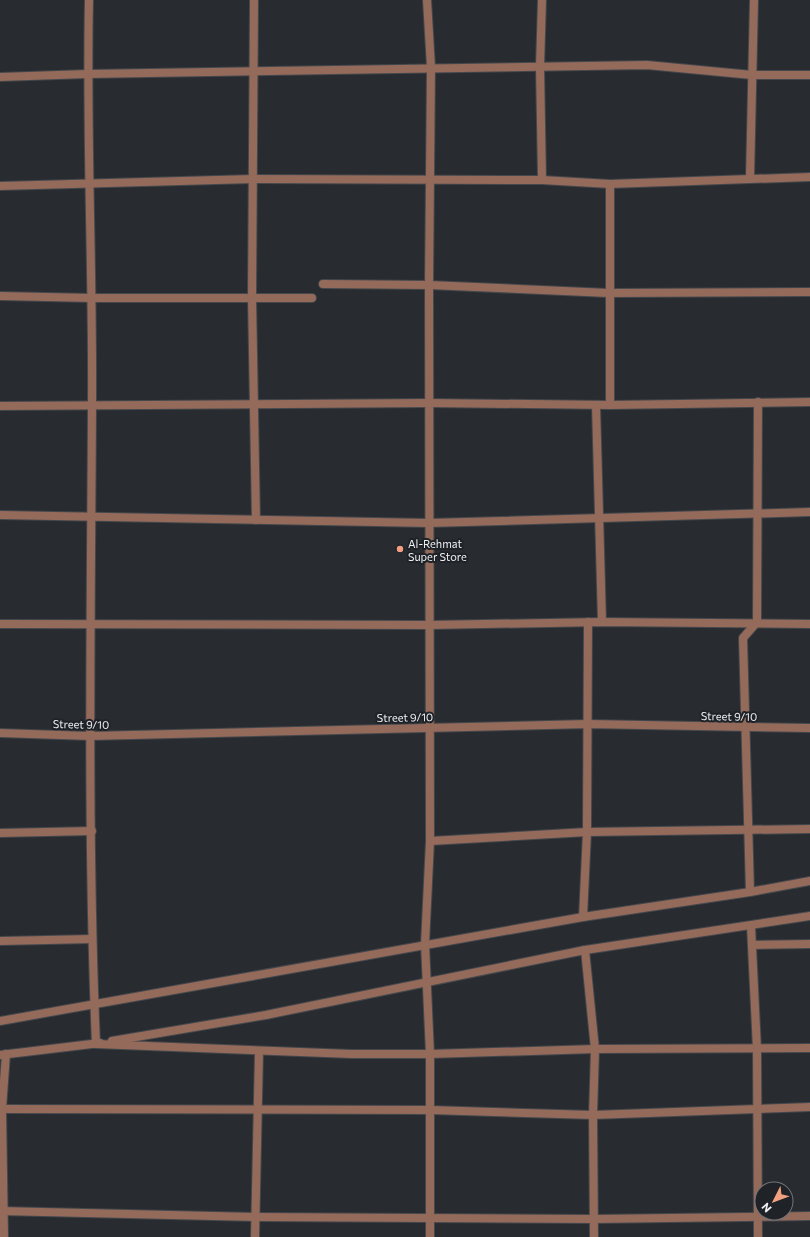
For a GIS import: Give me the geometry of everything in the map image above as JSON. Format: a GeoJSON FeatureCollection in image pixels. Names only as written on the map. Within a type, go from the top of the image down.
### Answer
{"type":"FeatureCollection","features":[{"type":"Feature","properties":{"kind":"street"},"geometry":{"type":"LineString","coordinates":[[89,0],[87,74],[92,298],[92,623],[90,736],[92,939],[96,1044]]}},
{"type":"Feature","properties":{"kind":"street"},"geometry":{"type":"LineString","coordinates":[[254,0],[252,298],[256,520]]}},
{"type":"Feature","properties":{"kind":"street"},"geometry":{"type":"LineString","coordinates":[[428,0],[431,67],[429,285],[430,841],[425,944],[430,1054],[430,1237]]}},
{"type":"Feature","properties":{"kind":"street"},"geometry":{"type":"LineString","coordinates":[[542,0],[540,67],[542,180]]}},
{"type":"Feature","properties":{"kind":"street"},"geometry":{"type":"LineString","coordinates":[[750,178],[754,0]]}},
{"type":"Feature","properties":{"kind":"street"},"geometry":{"type":"LineString","coordinates":[[0,77],[431,67],[647,65],[752,75],[810,75]]}},
{"type":"Feature","properties":{"kind":"street"},"geometry":{"type":"LineString","coordinates":[[0,186],[253,179],[430,178],[542,180],[610,184],[810,177]]}},
{"type":"Feature","properties":{"kind":"street"},"geometry":{"type":"LineString","coordinates":[[610,184],[610,405]]}},
{"type":"Feature","properties":{"kind":"street"},"geometry":{"type":"LineString","coordinates":[[323,284],[429,285],[610,292],[810,292]]}},
{"type":"Feature","properties":{"kind":"street"},"geometry":{"type":"LineString","coordinates":[[0,296],[92,298],[312,298]]}},
{"type":"Feature","properties":{"kind":"street"},"geometry":{"type":"LineString","coordinates":[[750,892],[747,728],[743,638],[757,622],[758,402]]}},
{"type":"Feature","properties":{"kind":"street"},"geometry":{"type":"LineString","coordinates":[[0,406],[429,403],[610,405],[810,402]]}},
{"type":"Feature","properties":{"kind":"street"},"geometry":{"type":"LineString","coordinates":[[596,404],[602,622]]}},
{"type":"Feature","properties":{"kind":"street"},"geometry":{"type":"LineString","coordinates":[[0,515],[429,523],[810,512]]}},
{"type":"Feature","properties":{"kind":"street"},"geometry":{"type":"LineString","coordinates":[[0,624],[92,623],[430,625],[588,622],[757,622],[810,624]]}},
{"type":"Feature","properties":{"kind":"street"},"geometry":{"type":"LineString","coordinates":[[583,917],[587,832],[588,622]]}},
{"type":"Feature","properties":{"kind":"street","name":"Street 9/10"},"geometry":{"type":"LineString","coordinates":[[0,733],[90,736],[588,724],[810,728]]}},
{"type":"Feature","properties":{"kind":"street"},"geometry":{"type":"LineString","coordinates":[[430,841],[587,832],[810,829]]}},
{"type":"Feature","properties":{"kind":"street"},"geometry":{"type":"LineString","coordinates":[[0,834],[92,831]]}},
{"type":"Feature","properties":{"kind":"street"},"geometry":{"type":"LineString","coordinates":[[0,1021],[425,944],[810,881]]}},
{"type":"Feature","properties":{"kind":"street"},"geometry":{"type":"LineString","coordinates":[[4,1237],[1,1211],[1,1109],[3,1055],[96,1044],[266,1015],[585,950],[810,916]]}},
{"type":"Feature","properties":{"kind":"street"},"geometry":{"type":"LineString","coordinates":[[751,926],[757,1049],[758,1181]]}},
{"type":"Feature","properties":{"kind":"street"},"geometry":{"type":"LineString","coordinates":[[0,941],[92,939]]}},
{"type":"Feature","properties":{"kind":"street"},"geometry":{"type":"LineString","coordinates":[[752,945],[810,944]]}},
{"type":"Feature","properties":{"kind":"street"},"geometry":{"type":"LineString","coordinates":[[585,950],[595,1050],[593,1115],[594,1237]]}},
{"type":"Feature","properties":{"kind":"street"},"geometry":{"type":"LineString","coordinates":[[96,1044],[259,1052],[430,1054],[595,1050],[810,1048]]}},
{"type":"Feature","properties":{"kind":"street"},"geometry":{"type":"LineString","coordinates":[[255,1237],[259,1052]]}},
{"type":"Feature","properties":{"kind":"street"},"geometry":{"type":"LineString","coordinates":[[1,1109],[430,1110],[593,1115],[810,1107]]}},
{"type":"Feature","properties":{"kind":"street"},"geometry":{"type":"LineString","coordinates":[[1,1211],[256,1217],[594,1219],[754,1218]]}},
{"type":"Feature","properties":{"kind":"street"},"geometry":{"type":"LineString","coordinates":[[794,1217],[810,1216]]}},
{"type":"Feature","properties":{"kind":"street"},"geometry":{"type":"LineString","coordinates":[[758,1221],[758,1237]]}},
{"type":"Feature","properties":{"kind":"place","name":"Al-Rehmat Super Store"},"geometry":{"type":"Point","coordinates":[400,549]}}]}
